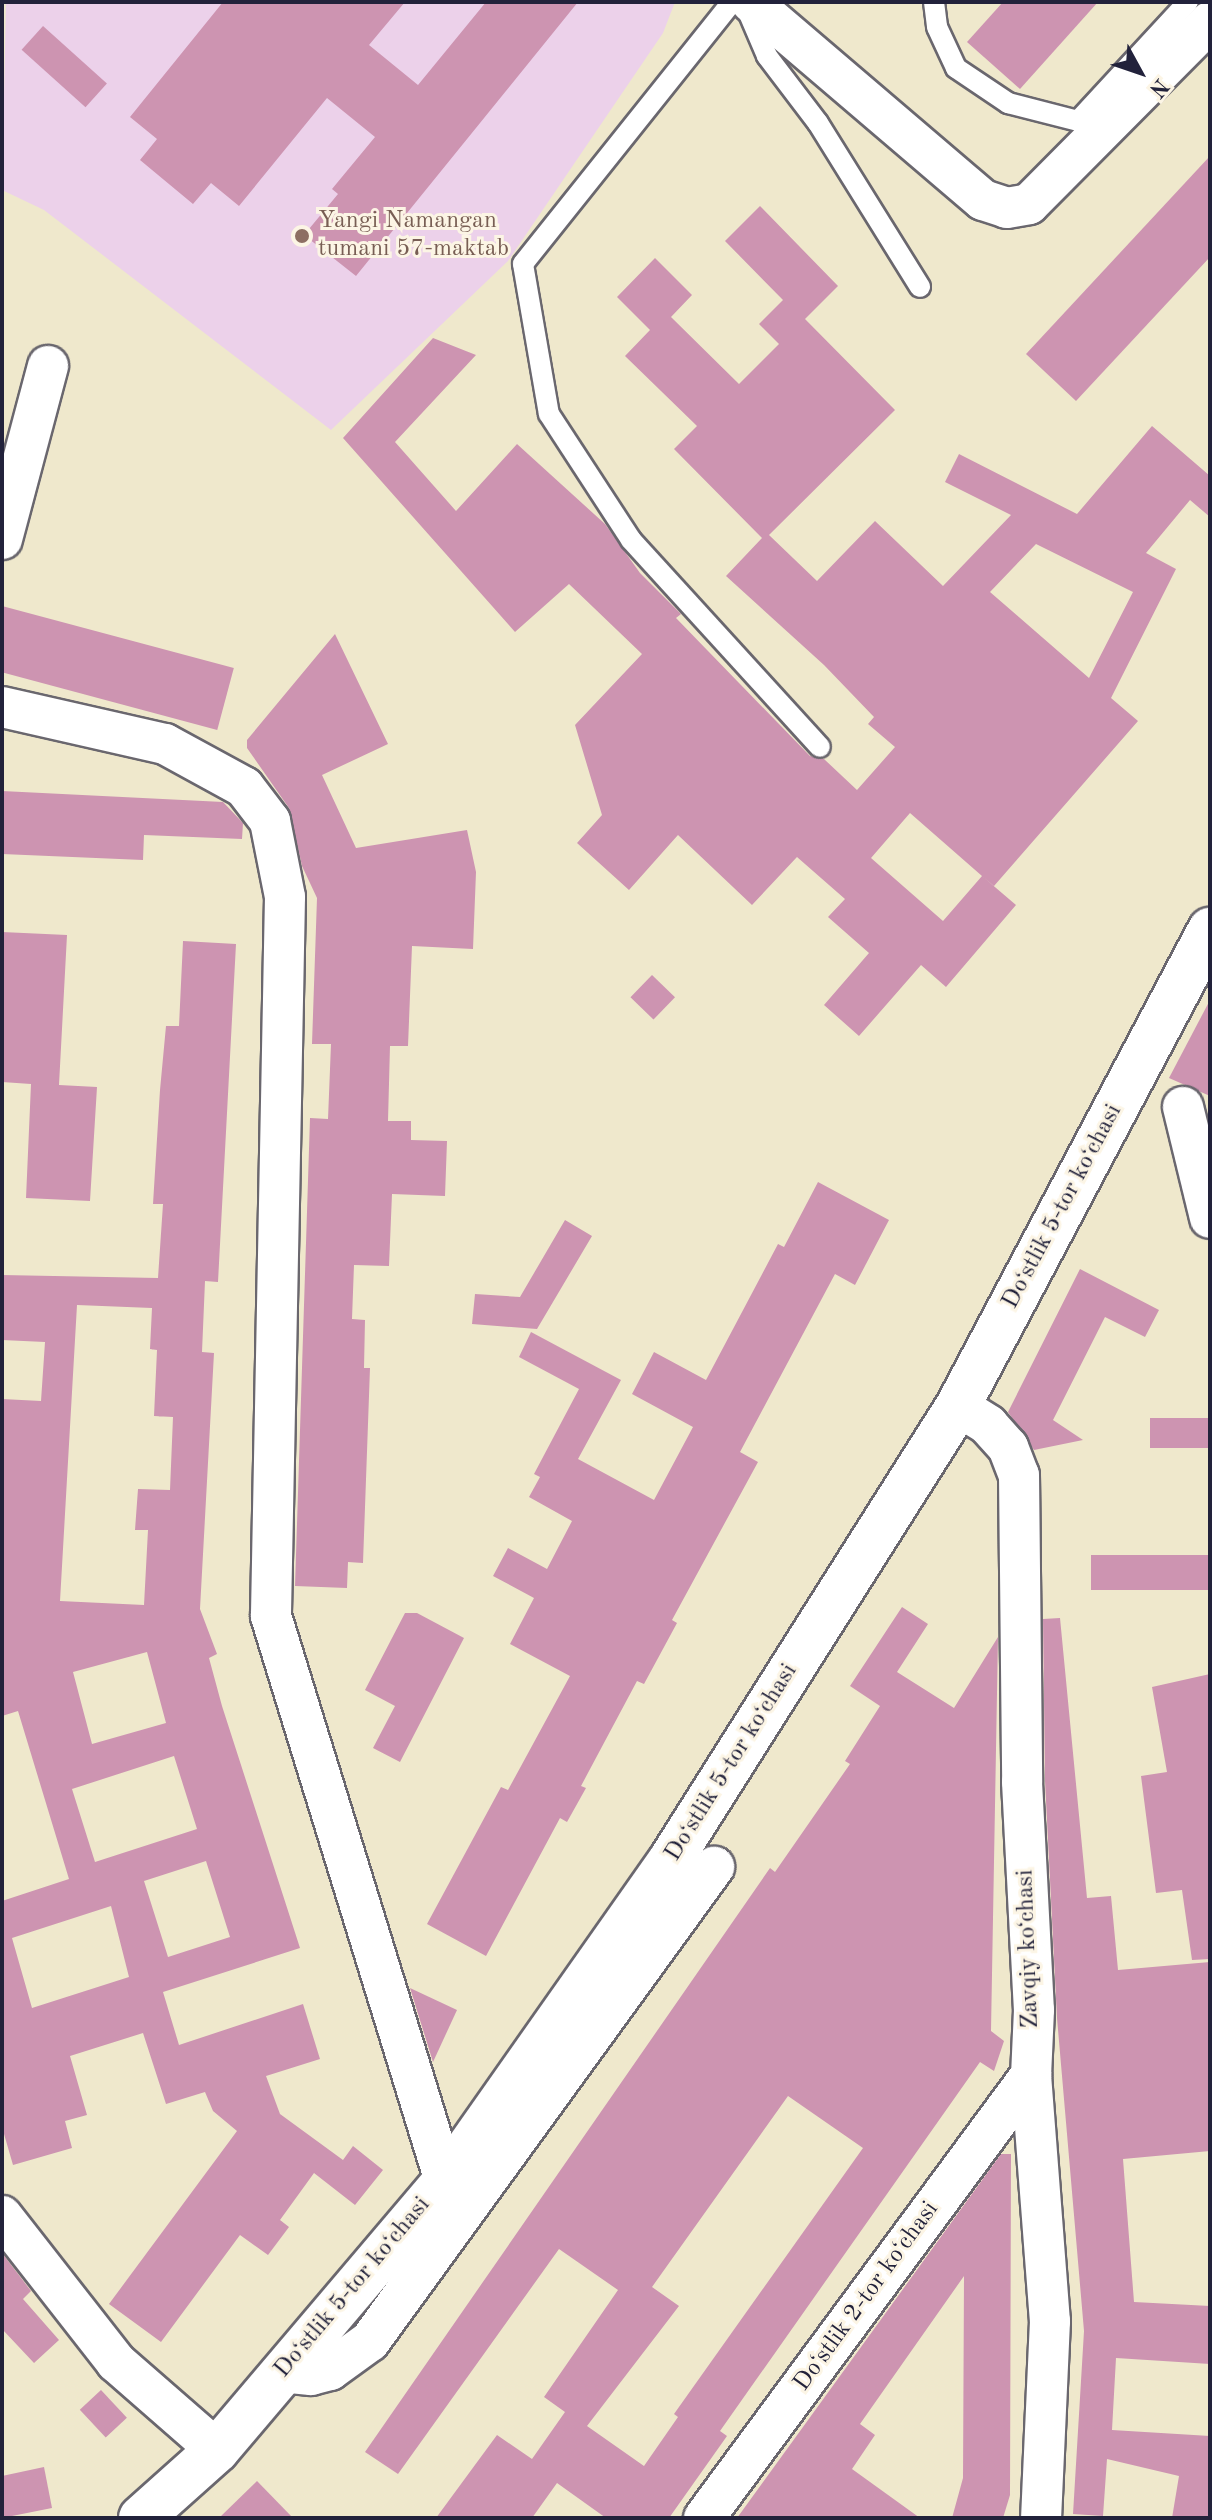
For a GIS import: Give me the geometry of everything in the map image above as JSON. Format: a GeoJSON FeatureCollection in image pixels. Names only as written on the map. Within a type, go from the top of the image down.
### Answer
{"type":"FeatureCollection","features":[{"type":"Feature","properties":{"kind":"street"},"geometry":{"type":"LineString","coordinates":[[751,2],[983,200],[1007,208],[1029,204],[1210,22]]}},
{"type":"Feature","properties":{"kind":"street"},"geometry":{"type":"LineString","coordinates":[[2,539],[48,366]]}},
{"type":"Feature","properties":{"kind":"street"},"geometry":{"type":"LineString","coordinates":[[2,707],[165,744],[244,787],[270,821],[285,897],[271,1616],[445,2181]]}},
{"type":"Feature","properties":{"kind":"street","name":"Doʻstlik 5-tor koʻchasi"},"geometry":{"type":"LineString","coordinates":[[141,2518],[217,2450],[445,2181],[670,1861],[958,1406],[1210,930]]}},
{"type":"Feature","properties":{"kind":"street"},"geometry":{"type":"LineString","coordinates":[[1132,1078],[1197,1112],[1210,1218]]}},
{"type":"Feature","properties":{"kind":"street","name":"Zavqiy koʻchasi"},"geometry":{"type":"LineString","coordinates":[[958,1406],[988,1425],[1008,1447],[1019,1475],[1022,1782],[1034,2010],[1031,2075],[1050,2321],[1041,2518]]}},
{"type":"Feature","properties":{"kind":"street"},"geometry":{"type":"LineString","coordinates":[[281,2372],[311,2375],[330,2370],[370,2341],[714,1867]]}},
{"type":"Feature","properties":{"kind":"street","name":"Doʻstlik 2-tor koʻchasi"},"geometry":{"type":"LineString","coordinates":[[704,2518],[1031,2075]]}},
{"type":"Feature","properties":{"kind":"street"},"geometry":{"type":"LineString","coordinates":[[2,2216],[116,2362],[217,2450]]}},
{"type":"Feature","properties":{"kind":"lane"},"geometry":{"type":"LineString","coordinates":[[732,2],[523,264],[549,414],[631,540],[820,747]]}},
{"type":"Feature","properties":{"kind":"lane"},"geometry":{"type":"LineString","coordinates":[[744,2],[767,56],[818,123],[920,287]]}},
{"type":"Feature","properties":{"kind":"lane"},"geometry":{"type":"LineString","coordinates":[[934,2],[937,27],[956,68],[1008,103],[1078,121],[1188,2]]}},
{"type":"Feature","properties":{"kind":"shaded area","name":"Yangi Namangan tumani 57-maktab"},"geometry":{"type":"Polygon","coordinates":[[[6,2],[675,2],[663,33],[508,261],[331,430],[44,210],[2,190],[6,2]]]}},
{"type":"Feature","properties":{"kind":"building"},"geometry":{"type":"Polygon","coordinates":[[[223,2],[405,2],[369,45],[418,85],[486,2],[578,2],[356,276],[304,235],[338,194],[332,189],[375,137],[327,98],[239,206],[211,183],[193,204],[140,160],[157,139],[130,117],[223,2]]]}},
{"type":"Feature","properties":{"kind":"building"},"geometry":{"type":"Polygon","coordinates":[[[1003,2],[1098,2],[1020,89],[967,42],[1003,2]]]}},
{"type":"Feature","properties":{"kind":"building"},"geometry":{"type":"Polygon","coordinates":[[[43,26],[107,84],[85,107],[22,50],[43,26]]]}},
{"type":"Feature","properties":{"kind":"building"},"geometry":{"type":"Polygon","coordinates":[[[1210,156],[1210,257],[1076,401],[1026,354],[1210,156]]]}},
{"type":"Feature","properties":{"kind":"building"},"geometry":{"type":"Polygon","coordinates":[[[760,206],[838,286],[805,319],[895,410],[769,535],[817,581],[875,521],[943,586],[1011,515],[945,482],[959,454],[1077,514],[1152,426],[1210,476],[1210,517],[1190,500],[1146,553],[1176,569],[1111,698],[1138,721],[994,886],[982,876],[1016,905],[946,987],[921,965],[859,1036],[824,1005],[869,953],[828,917],[845,899],[797,857],[752,905],[678,835],[629,890],[577,843],[602,815],[575,725],[642,654],[569,584],[515,632],[343,438],[433,338],[476,355],[395,442],[456,511],[517,444],[605,524],[640,573],[681,614],[676,618],[810,756],[824,759],[857,790],[895,747],[868,724],[874,717],[824,665],[726,576],[762,538],[674,449],[697,426],[625,356],[650,330],[617,297],[655,258],[692,295],[671,317],[739,384],[779,344],[759,324],[783,300],[725,241],[760,206]],[[1036,544],[990,592],[1089,678],[1133,592],[1036,544]],[[910,813],[871,858],[943,921],[982,876],[910,813]]]}},
{"type":"Feature","properties":{"kind":"building"},"geometry":{"type":"Polygon","coordinates":[[[2,606],[234,668],[217,730],[2,672],[2,606]]]}},
{"type":"Feature","properties":{"kind":"building"},"geometry":{"type":"Polygon","coordinates":[[[335,634],[388,744],[322,775],[356,848],[467,830],[476,872],[473,949],[412,946],[408,1046],[390,1046],[388,1121],[411,1121],[411,1140],[447,1141],[445,1196],[392,1194],[389,1266],[354,1265],[352,1319],[365,1320],[364,1368],[370,1368],[363,1563],[348,1562],[347,1588],[295,1586],[310,1118],[328,1119],[331,1044],[312,1044],[317,898],[302,866],[289,808],[247,748],[247,740],[335,634]]]}},
{"type":"Feature","properties":{"kind":"building"},"geometry":{"type":"Polygon","coordinates":[[[2,791],[223,802],[243,823],[242,839],[144,835],[143,860],[2,854],[2,791]]]}},
{"type":"Feature","properties":{"kind":"building"},"geometry":{"type":"Polygon","coordinates":[[[2,932],[67,935],[59,1085],[97,1087],[90,1201],[26,1198],[31,1084],[2,1082],[2,932]]]}},
{"type":"Feature","properties":{"kind":"building"},"geometry":{"type":"Polygon","coordinates":[[[183,941],[236,944],[218,1282],[205,1281],[202,1352],[214,1353],[200,1609],[217,1654],[209,1658],[222,1706],[300,1948],[163,1992],[179,2045],[303,2004],[320,2059],[266,2076],[280,2114],[343,2160],[353,2146],[383,2170],[355,2205],[314,2173],[280,2220],[289,2227],[268,2255],[240,2235],[161,2342],[109,2304],[237,2131],[213,2111],[205,2092],[166,2104],[143,2033],[70,2056],[87,2115],[65,2121],[72,2148],[13,2165],[2,2127],[2,1901],[69,1879],[18,1711],[2,1716],[2,1399],[41,1401],[45,1342],[2,1340],[2,1275],[158,1278],[163,1204],[153,1204],[160,1090],[166,1026],[179,1026],[183,941]],[[77,1305],[60,1601],[144,1605],[148,1530],[135,1530],[138,1489],[170,1490],[173,1417],[154,1416],[157,1350],[150,1349],[152,1308],[77,1305]],[[147,1652],[73,1672],[92,1744],[166,1723],[147,1652]],[[174,1756],[72,1789],[95,1862],[197,1829],[174,1756]],[[206,1861],[144,1881],[168,1957],[230,1937],[206,1861]],[[111,1906],[12,1938],[32,2008],[129,1977],[111,1906]]]}},
{"type":"Feature","properties":{"kind":"building"},"geometry":{"type":"Polygon","coordinates":[[[652,975],[675,997],[653,1020],[630,997],[652,975]]]}},
{"type":"Feature","properties":{"kind":"building"},"geometry":{"type":"Polygon","coordinates":[[[1210,1000],[1210,1096],[1169,1078],[1210,1000]]]}},
{"type":"Feature","properties":{"kind":"building"},"geometry":{"type":"Polygon","coordinates":[[[818,1182],[889,1220],[855,1285],[835,1274],[740,1452],[758,1462],[672,1620],[677,1623],[644,1684],[637,1681],[581,1786],[586,1788],[567,1822],[560,1818],[486,1956],[427,1924],[501,1787],[508,1790],[570,1676],[510,1644],[534,1598],[493,1576],[508,1548],[547,1569],[572,1521],[529,1497],[540,1477],[534,1474],[579,1389],[519,1357],[531,1332],[621,1380],[578,1459],[654,1500],[693,1427],[632,1394],[654,1352],[706,1380],[778,1244],[784,1247],[818,1182]]]}},
{"type":"Feature","properties":{"kind":"building"},"geometry":{"type":"Polygon","coordinates":[[[565,1220],[592,1236],[537,1329],[472,1324],[475,1294],[520,1297],[565,1220]]]}},
{"type":"Feature","properties":{"kind":"building"},"geometry":{"type":"Polygon","coordinates":[[[1080,1269],[1159,1310],[1145,1337],[1105,1317],[1053,1420],[1083,1440],[1034,1450],[1008,1412],[1080,1269]]]}},
{"type":"Feature","properties":{"kind":"building"},"geometry":{"type":"Polygon","coordinates":[[[1150,1418],[1210,1418],[1210,1448],[1150,1448],[1150,1418]]]}},
{"type":"Feature","properties":{"kind":"building"},"geometry":{"type":"Polygon","coordinates":[[[1091,1555],[1210,1555],[1210,1590],[1091,1590],[1091,1555]]]}},
{"type":"Feature","properties":{"kind":"building"},"geometry":{"type":"Polygon","coordinates":[[[902,1607],[928,1624],[897,1672],[954,1708],[998,1637],[991,2031],[1004,2041],[994,2071],[980,2062],[720,2431],[727,2436],[669,2518],[606,2518],[557,2483],[532,2518],[436,2518],[497,2435],[532,2459],[565,2412],[544,2397],[618,2290],[559,2249],[398,2474],[365,2452],[770,1868],[775,1872],[850,1764],[845,1761],[880,1706],[850,1686],[902,1607]],[[788,2096],[652,2287],[679,2306],[587,2426],[644,2466],[678,2417],[674,2414],[863,2148],[788,2096]]]}},
{"type":"Feature","properties":{"kind":"building"},"geometry":{"type":"Polygon","coordinates":[[[405,1613],[417,1613],[464,1638],[400,1762],[373,1748],[395,1706],[365,1690],[405,1613]]]}},
{"type":"Feature","properties":{"kind":"building"},"geometry":{"type":"Polygon","coordinates":[[[1060,1618],[1087,1898],[1111,1896],[1118,1970],[1210,1962],[1210,2151],[1123,2159],[1134,2302],[1210,2306],[1210,2364],[1116,2358],[1112,2430],[1210,2436],[1210,2518],[1172,2518],[1179,2476],[1107,2459],[1103,2516],[1073,2514],[1084,2331],[1057,2018],[1045,1781],[1043,1619],[1060,1618]]]}},
{"type":"Feature","properties":{"kind":"building"},"geometry":{"type":"Polygon","coordinates":[[[1210,1674],[1210,1959],[1192,1960],[1182,1890],[1156,1893],[1141,1776],[1167,1772],[1152,1687],[1210,1674]]]}},
{"type":"Feature","properties":{"kind":"building"},"geometry":{"type":"Polygon","coordinates":[[[410,1988],[457,2010],[433,2062],[410,1988]]]}},
{"type":"Feature","properties":{"kind":"building"},"geometry":{"type":"Polygon","coordinates":[[[1001,2154],[1011,2154],[1010,2495],[1003,2518],[952,2518],[963,2478],[964,2276],[860,2424],[875,2435],[852,2469],[920,2518],[737,2518],[1001,2154]]]}},
{"type":"Feature","properties":{"kind":"building"},"geometry":{"type":"Polygon","coordinates":[[[2,2253],[31,2291],[23,2299],[59,2340],[34,2363],[2,2329],[2,2253]]]}},
{"type":"Feature","properties":{"kind":"building"},"geometry":{"type":"Polygon","coordinates":[[[101,2390],[127,2418],[106,2438],[80,2410],[101,2390]]]}},
{"type":"Feature","properties":{"kind":"building"},"geometry":{"type":"Polygon","coordinates":[[[44,2467],[52,2508],[2,2518],[2,2476],[44,2467]]]}},
{"type":"Feature","properties":{"kind":"building"},"geometry":{"type":"Polygon","coordinates":[[[257,2481],[293,2518],[219,2518],[257,2481]]]}},
{"type":"Feature","properties":{"kind":"place","name":"Yangi Namangan tumani 57-maktab"},"geometry":{"type":"Point","coordinates":[302,236]}}]}
